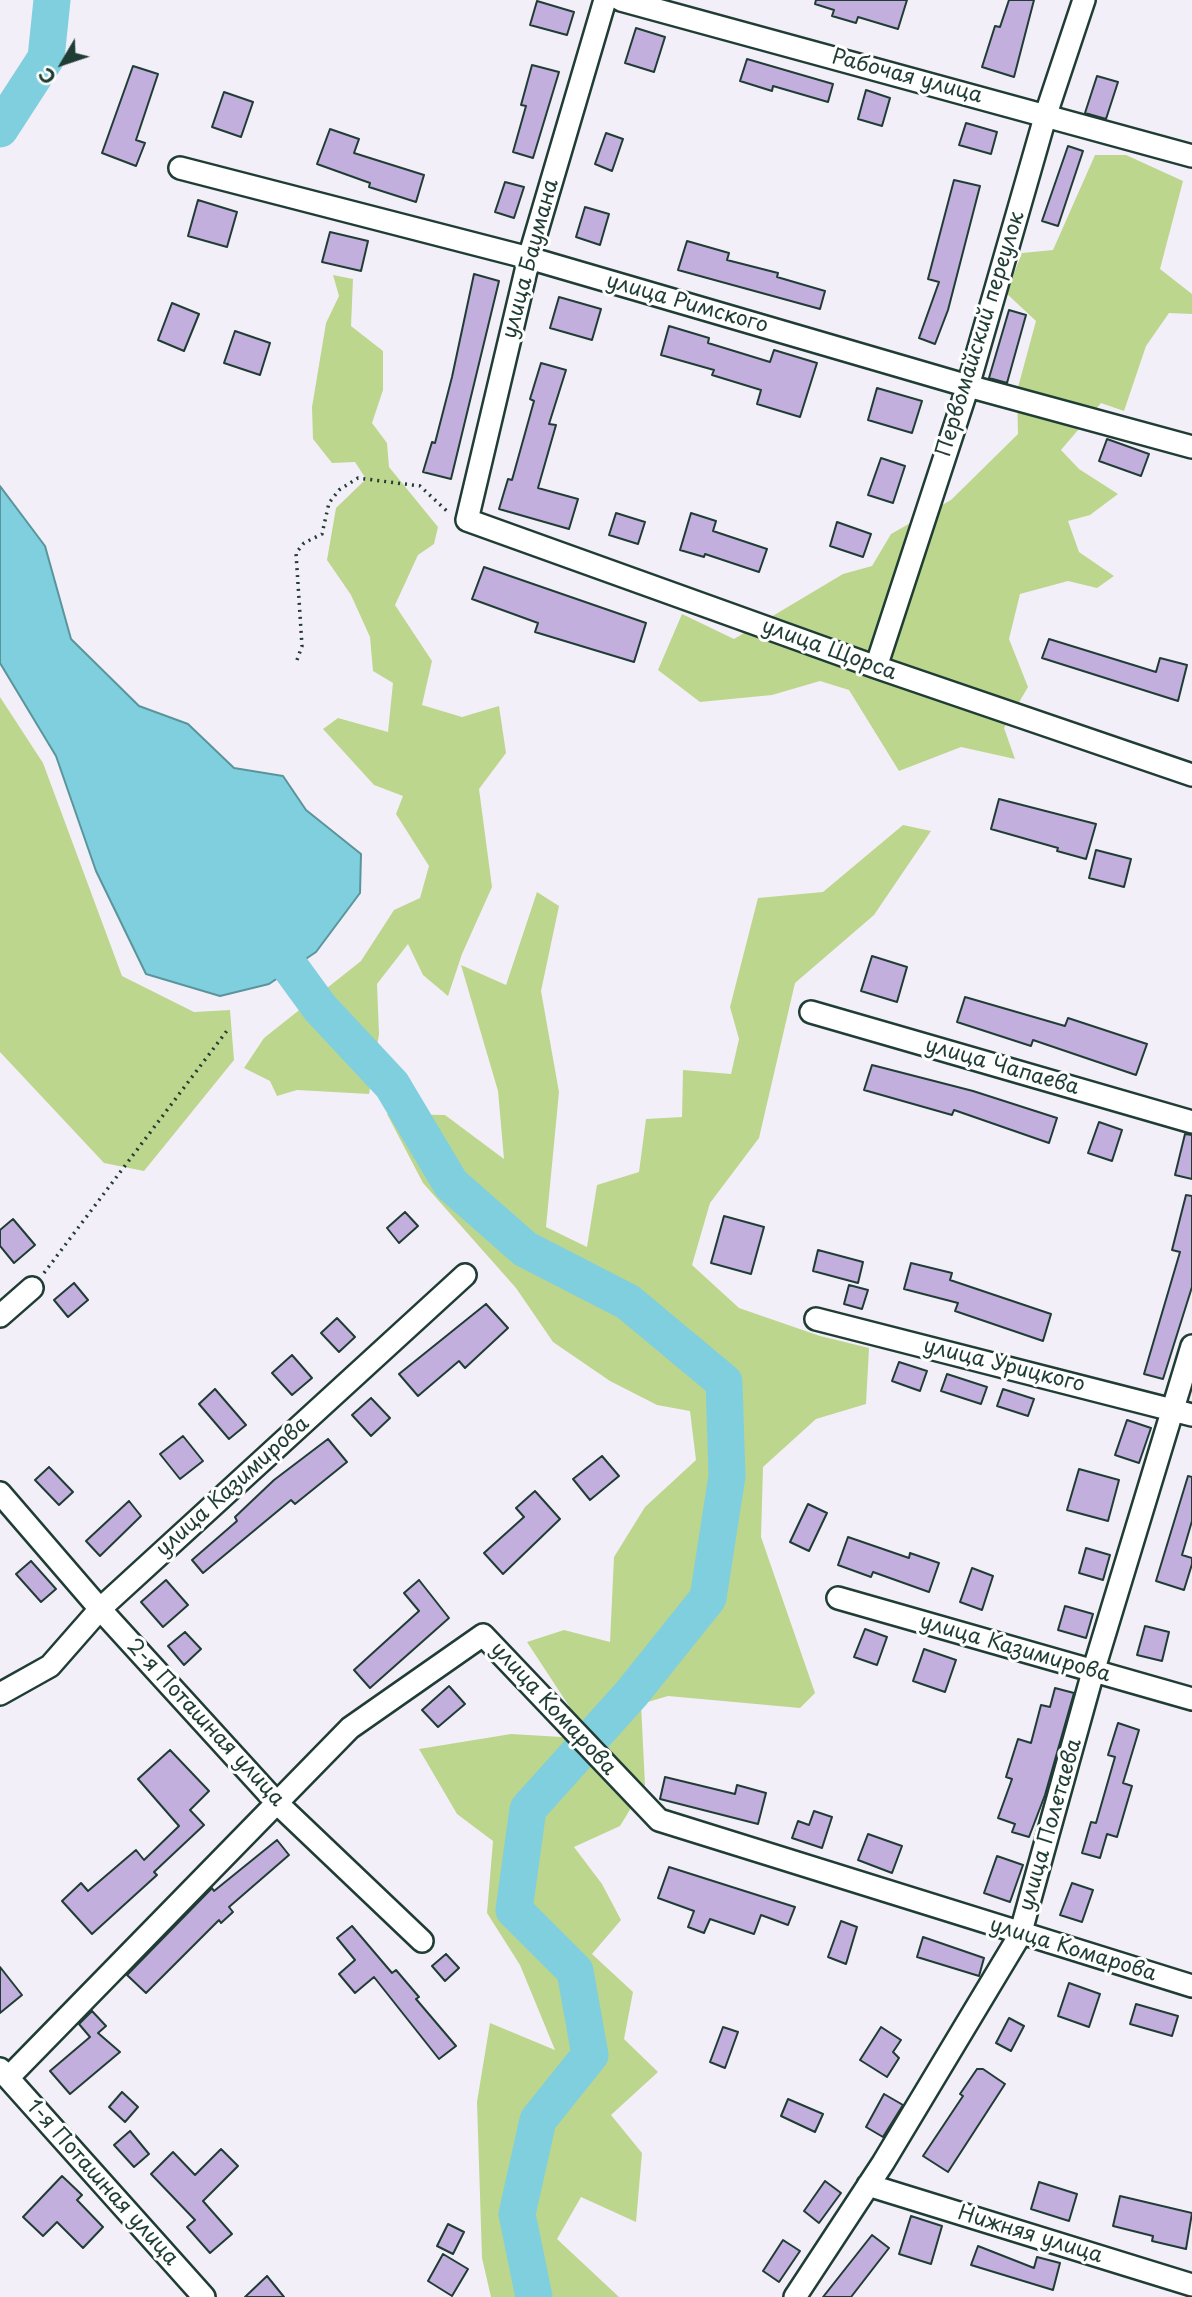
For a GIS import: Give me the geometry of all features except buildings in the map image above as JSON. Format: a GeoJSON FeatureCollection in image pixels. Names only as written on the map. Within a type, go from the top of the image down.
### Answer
{"type":"FeatureCollection","features":[{"type":"Feature","properties":{"kind":"street","name":"улица Баумана"},"geometry":{"type":"LineString","coordinates":[[467,520],[529,257],[606,0]]}},
{"type":"Feature","properties":{"kind":"street","name":"Рабочая улица"},"geometry":{"type":"LineString","coordinates":[[621,0],[1192,156]]}},
{"type":"Feature","properties":{"kind":"street","name":"Первомайский переулок"},"geometry":{"type":"LineString","coordinates":[[876,667],[968,386],[1046,114],[1084,0]]}},
{"type":"Feature","properties":{"kind":"street","name":"улица Римского"},"geometry":{"type":"LineString","coordinates":[[180,168],[529,257],[968,386],[1192,447]]}},
{"type":"Feature","properties":{"kind":"street","name":"улица Щорса"},"geometry":{"type":"LineString","coordinates":[[467,520],[876,667],[1192,775]]}},
{"type":"Feature","properties":{"kind":"street","name":"улица Чапаева"},"geometry":{"type":"LineString","coordinates":[[811,1012],[1192,1122]]}},
{"type":"Feature","properties":{"kind":"street","name":"улица Казимирова"},"geometry":{"type":"LineString","coordinates":[[0,1694],[50,1666],[100,1609],[464,1275]]}},
{"type":"Feature","properties":{"kind":"street"},"geometry":{"type":"LineString","coordinates":[[0,1316],[32,1288]]}},
{"type":"Feature","properties":{"kind":"street","name":"улица Урицкого"},"geometry":{"type":"LineString","coordinates":[[816,1319],[1184,1412]]}},
{"type":"Feature","properties":{"kind":"street","name":"улица Полетаева"},"geometry":{"type":"LineString","coordinates":[[795,2297],[868,2185],[1020,1935],[1093,1672],[1184,1412],[1192,1346]]}},
{"type":"Feature","properties":{"kind":"street","name":"2-я Поташная улица"},"geometry":{"type":"LineString","coordinates":[[0,1493],[100,1609],[277,1803],[422,1941]]}},
{"type":"Feature","properties":{"kind":"street","name":"улица Казимирова"},"geometry":{"type":"LineString","coordinates":[[838,1598],[1192,1699]]}},
{"type":"Feature","properties":{"kind":"street","name":"улица Комарова"},"geometry":{"type":"LineString","coordinates":[[4,2073],[350,1728],[483,1634],[659,1820],[1020,1935],[1192,1986]]}},
{"type":"Feature","properties":{"kind":"street","name":"1-я Поташная улица"},"geometry":{"type":"LineString","coordinates":[[4,2073],[204,2297]]}},
{"type":"Feature","properties":{"kind":"street","name":"Нижняя улица"},"geometry":{"type":"LineString","coordinates":[[868,2185],[1192,2285]]}},
{"type":"Feature","properties":{"kind":"path"},"geometry":{"type":"LineString","coordinates":[[298,660],[302,646],[296,553],[304,543],[322,534],[329,503],[339,490],[358,478],[420,486],[451,514],[467,520]]}},
{"type":"Feature","properties":{"kind":"path"},"geometry":{"type":"LineString","coordinates":[[32,1288],[229,1028]]}},
{"type":"Feature","properties":{"kind":"green space"},"geometry":{"type":"Polygon","coordinates":[[[1095,155],[1126,155],[1183,181],[1160,269],[1192,294],[1192,314],[1169,313],[1146,346],[1124,411],[1101,403],[1061,450],[1079,469],[1118,494],[1090,515],[1068,521],[1079,552],[1114,576],[1097,588],[1068,581],[1020,594],[1009,639],[1028,687],[1004,728],[1015,759],[961,747],[899,771],[849,690],[820,681],[772,695],[700,702],[658,670],[682,614],[734,639],[843,574],[872,566],[891,534],[951,500],[1018,434],[1017,391],[1036,321],[1006,293],[1022,253],[1053,250],[1095,155]]]}},
{"type":"Feature","properties":{"kind":"green space"},"geometry":{"type":"Polygon","coordinates":[[[333,275],[353,279],[351,326],[383,351],[383,390],[372,423],[387,443],[389,467],[438,527],[434,544],[418,555],[395,605],[432,661],[422,705],[462,717],[499,706],[506,753],[479,789],[492,887],[462,954],[448,996],[423,975],[408,944],[377,984],[379,1034],[369,1094],[297,1090],[277,1096],[270,1081],[244,1068],[264,1038],[361,961],[394,910],[420,898],[429,866],[396,814],[403,796],[374,785],[323,729],[338,718],[388,732],[393,683],[373,671],[370,637],[351,595],[327,560],[336,508],[366,479],[355,462],[332,463],[313,439],[312,407],[326,323],[339,296],[333,275]]]}},
{"type":"Feature","properties":{"kind":"green space"},"geometry":{"type":"Polygon","coordinates":[[[0,697],[43,763],[122,976],[194,1012],[230,1010],[234,1060],[144,1171],[104,1163],[0,1052],[0,697]]]}},
{"type":"Feature","properties":{"kind":"green space"},"geometry":{"type":"Polygon","coordinates":[[[903,825],[931,831],[874,915],[795,983],[759,1138],[710,1203],[692,1265],[739,1308],[820,1336],[869,1348],[866,1404],[816,1419],[763,1467],[761,1537],[815,1693],[800,1708],[668,1696],[641,1704],[645,1785],[620,1826],[574,1847],[602,1884],[621,1920],[592,1954],[633,1992],[624,2039],[658,2072],[611,2115],[642,2153],[636,2222],[581,2197],[557,2239],[619,2297],[491,2297],[482,2258],[477,2102],[490,2023],[555,2050],[520,1965],[487,1913],[493,1841],[457,1814],[419,1749],[511,1734],[562,1737],[569,1706],[527,1642],[564,1630],[610,1642],[614,1557],[645,1507],[696,1460],[690,1411],[657,1405],[610,1381],[553,1342],[516,1288],[423,1183],[387,1114],[445,1115],[504,1159],[498,1091],[461,965],[506,985],[537,892],[559,906],[541,991],[559,1092],[546,1227],[587,1247],[597,1185],[639,1172],[646,1119],[682,1117],[683,1070],[731,1074],[739,1039],[730,1007],[758,898],[823,892],[903,825]]]}},
{"type":"Feature","properties":{"kind":"water"},"geometry":{"type":"Polygon","coordinates":[[[0,486],[45,546],[71,639],[139,706],[188,724],[234,768],[283,776],[306,810],[361,854],[360,893],[316,952],[269,984],[220,996],[146,974],[96,871],[56,756],[0,663],[0,486]]]}},
{"type":"Feature","properties":{"kind":"waterway"},"geometry":{"type":"LineString","coordinates":[[0,129],[46,58],[52,0]]}},
{"type":"Feature","properties":{"kind":"waterway"},"geometry":{"type":"LineString","coordinates":[[261,927],[320,1008],[392,1085],[451,1184],[525,1249],[628,1302],[724,1382],[727,1476],[708,1598],[632,1693],[528,1809],[514,1910],[575,1971],[590,2055],[538,2120],[517,2214],[534,2297]]}}]}
